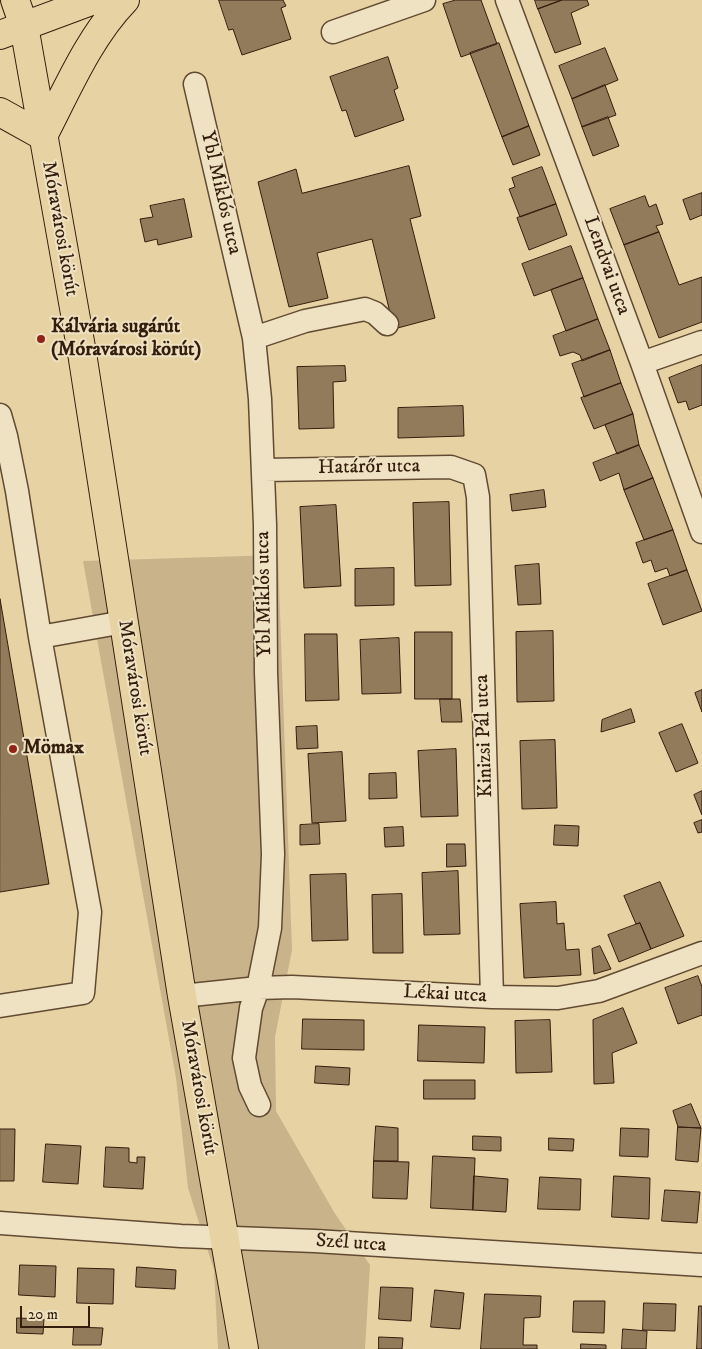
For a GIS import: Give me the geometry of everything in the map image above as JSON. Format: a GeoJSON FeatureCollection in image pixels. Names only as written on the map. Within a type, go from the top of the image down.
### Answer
{"type":"FeatureCollection","features":[{"type":"Feature","properties":{"kind":"main road","name":"Móravárosi körút"},"geometry":{"type":"LineString","coordinates":[[15,0],[12,31],[43,136],[82,353],[182,996],[244,1349]]}},
{"type":"Feature","properties":{"kind":"main road"},"geometry":{"type":"LineString","coordinates":[[12,31],[94,0]]}},
{"type":"Feature","properties":{"kind":"main road"},"geometry":{"type":"LineString","coordinates":[[0,112],[43,136],[91,43],[114,10],[125,0]]}},
{"type":"Feature","properties":{"kind":"street"},"geometry":{"type":"LineString","coordinates":[[333,32],[424,0]]}},
{"type":"Feature","properties":{"kind":"street","name":"Lendvai utca"},"geometry":{"type":"LineString","coordinates":[[507,0],[642,363],[702,532]]}},
{"type":"Feature","properties":{"kind":"street","name":"Ybl Miklós utca"},"geometry":{"type":"LineString","coordinates":[[195,84],[254,338],[260,399],[266,674],[273,854],[270,928],[258,988],[251,1008],[244,1058],[250,1086],[259,1105]]}},
{"type":"Feature","properties":{"kind":"street"},"geometry":{"type":"LineString","coordinates":[[254,338],[305,321],[365,309],[375,313],[387,324]]}},
{"type":"Feature","properties":{"kind":"street"},"geometry":{"type":"LineString","coordinates":[[642,363],[702,342]]}},
{"type":"Feature","properties":{"kind":"street"},"geometry":{"type":"LineString","coordinates":[[0,1006],[83,993],[90,912],[40,637],[8,493],[2,429]]}},
{"type":"Feature","properties":{"kind":"street","name":"Határőr utca"},"geometry":{"type":"LineString","coordinates":[[263,470],[451,467],[474,475]]}},
{"type":"Feature","properties":{"kind":"street","name":"Kinizsi Pál utca"},"geometry":{"type":"LineString","coordinates":[[474,475],[478,507],[492,997]]}},
{"type":"Feature","properties":{"kind":"street"},"geometry":{"type":"LineString","coordinates":[[40,637],[124,622]]}},
{"type":"Feature","properties":{"kind":"street","name":"Lékai utca"},"geometry":{"type":"LineString","coordinates":[[182,996],[258,988],[292,987],[492,997],[558,998],[599,992],[702,952]]}},
{"type":"Feature","properties":{"kind":"street","name":"Szél utca"},"geometry":{"type":"LineString","coordinates":[[0,1223],[702,1266]]}},
{"type":"Feature","properties":{"kind":"shaded area"},"geometry":{"type":"Polygon","coordinates":[[[278,555],[292,950],[275,1037],[276,1111],[334,1212],[370,1265],[365,1349],[218,1349],[214,1270],[188,1188],[176,1078],[83,561],[278,555]]]}},
{"type":"Feature","properties":{"kind":"building"},"geometry":{"type":"Polygon","coordinates":[[[219,0],[283,0],[286,6],[281,8],[291,39],[242,55],[233,29],[229,30],[219,0]]]}},
{"type":"Feature","properties":{"kind":"building"},"geometry":{"type":"Polygon","coordinates":[[[456,0],[481,0],[497,44],[461,57],[443,4],[456,0]]]}},
{"type":"Feature","properties":{"kind":"building"},"geometry":{"type":"Polygon","coordinates":[[[535,0],[562,0],[538,9],[535,0]]]}},
{"type":"Feature","properties":{"kind":"building"},"geometry":{"type":"Polygon","coordinates":[[[562,0],[587,0],[589,5],[571,13],[581,44],[555,53],[538,9],[562,0]]]}},
{"type":"Feature","properties":{"kind":"building"},"geometry":{"type":"Polygon","coordinates":[[[499,43],[529,126],[502,137],[470,53],[499,43]]]}},
{"type":"Feature","properties":{"kind":"building"},"geometry":{"type":"Polygon","coordinates":[[[605,48],[618,80],[572,99],[559,66],[605,48]]]}},
{"type":"Feature","properties":{"kind":"building"},"geometry":{"type":"Polygon","coordinates":[[[388,57],[398,88],[394,90],[404,120],[355,137],[346,110],[342,111],[330,77],[388,57]]]}},
{"type":"Feature","properties":{"kind":"building"},"geometry":{"type":"Polygon","coordinates":[[[605,85],[616,115],[582,127],[572,99],[605,85]]]}},
{"type":"Feature","properties":{"kind":"building"},"geometry":{"type":"Polygon","coordinates":[[[608,117],[619,146],[593,156],[582,127],[608,117]]]}},
{"type":"Feature","properties":{"kind":"building"},"geometry":{"type":"Polygon","coordinates":[[[529,126],[540,155],[513,165],[502,137],[529,126]]]}},
{"type":"Feature","properties":{"kind":"building"},"geometry":{"type":"Polygon","coordinates":[[[409,166],[421,216],[410,219],[435,318],[394,329],[372,239],[317,253],[328,298],[289,307],[258,182],[296,169],[302,193],[409,166]]]}},
{"type":"Feature","properties":{"kind":"building"},"geometry":{"type":"Polygon","coordinates":[[[542,167],[556,204],[520,217],[509,189],[515,187],[512,178],[542,167]]]}},
{"type":"Feature","properties":{"kind":"building"},"geometry":{"type":"Polygon","coordinates":[[[702,193],[702,215],[690,220],[683,200],[702,193]]]}},
{"type":"Feature","properties":{"kind":"building"},"geometry":{"type":"Polygon","coordinates":[[[645,196],[649,207],[656,204],[663,224],[656,226],[659,232],[624,245],[610,209],[645,196]]]}},
{"type":"Feature","properties":{"kind":"building"},"geometry":{"type":"Polygon","coordinates":[[[184,199],[192,237],[158,245],[157,239],[145,242],[140,219],[153,217],[150,206],[184,199]]]}},
{"type":"Feature","properties":{"kind":"building"},"geometry":{"type":"Polygon","coordinates":[[[556,204],[567,235],[529,250],[517,218],[556,204]]]}},
{"type":"Feature","properties":{"kind":"building"},"geometry":{"type":"Polygon","coordinates":[[[659,232],[679,285],[702,277],[702,322],[659,338],[624,245],[659,232]]]}},
{"type":"Feature","properties":{"kind":"building"},"geometry":{"type":"Polygon","coordinates":[[[571,246],[583,278],[534,296],[522,264],[571,246]]]}},
{"type":"Feature","properties":{"kind":"building"},"geometry":{"type":"Polygon","coordinates":[[[583,278],[598,319],[566,331],[551,290],[583,278]]]}},
{"type":"Feature","properties":{"kind":"building"},"geometry":{"type":"Polygon","coordinates":[[[598,319],[610,350],[582,361],[580,355],[573,352],[560,356],[553,336],[598,319]]]}},
{"type":"Feature","properties":{"kind":"building"},"geometry":{"type":"Polygon","coordinates":[[[610,350],[621,383],[584,397],[572,364],[610,350]]]}},
{"type":"Feature","properties":{"kind":"building"},"geometry":{"type":"Polygon","coordinates":[[[702,365],[702,405],[689,410],[686,401],[678,403],[669,378],[702,365]]]}},
{"type":"Feature","properties":{"kind":"building"},"geometry":{"type":"Polygon","coordinates":[[[345,366],[346,381],[333,382],[334,428],[299,429],[297,367],[345,366]]]}},
{"type":"Feature","properties":{"kind":"building"},"geometry":{"type":"Polygon","coordinates":[[[621,383],[633,414],[594,429],[581,398],[621,383]]]}},
{"type":"Feature","properties":{"kind":"building"},"geometry":{"type":"Polygon","coordinates":[[[463,406],[464,436],[398,438],[398,408],[463,406]]]}},
{"type":"Feature","properties":{"kind":"building"},"geometry":{"type":"Polygon","coordinates":[[[633,414],[639,445],[617,454],[605,425],[633,414]]]}},
{"type":"Feature","properties":{"kind":"building"},"geometry":{"type":"Polygon","coordinates":[[[639,445],[653,478],[624,490],[619,473],[600,481],[593,463],[639,445]]]}},
{"type":"Feature","properties":{"kind":"building"},"geometry":{"type":"Polygon","coordinates":[[[653,478],[673,530],[644,540],[624,490],[653,478]]]}},
{"type":"Feature","properties":{"kind":"building"},"geometry":{"type":"Polygon","coordinates":[[[544,490],[546,507],[512,511],[510,495],[544,490]]]}},
{"type":"Feature","properties":{"kind":"building"},"geometry":{"type":"Polygon","coordinates":[[[449,502],[451,585],[415,586],[413,503],[449,502]]]}},
{"type":"Feature","properties":{"kind":"building"},"geometry":{"type":"Polygon","coordinates":[[[336,505],[341,586],[304,588],[300,507],[336,505]]]}},
{"type":"Feature","properties":{"kind":"building"},"geometry":{"type":"Polygon","coordinates":[[[673,530],[687,570],[670,576],[667,568],[655,572],[651,560],[643,563],[636,543],[673,530]]]}},
{"type":"Feature","properties":{"kind":"building"},"geometry":{"type":"Polygon","coordinates":[[[539,564],[541,604],[518,605],[515,566],[539,564]]]}},
{"type":"Feature","properties":{"kind":"building"},"geometry":{"type":"Polygon","coordinates":[[[394,568],[394,605],[355,606],[355,569],[394,568]]]}},
{"type":"Feature","properties":{"kind":"building"},"geometry":{"type":"Polygon","coordinates":[[[687,570],[702,611],[663,625],[648,584],[687,570]]]}},
{"type":"Feature","properties":{"kind":"building","name":"Mömax"},"geometry":{"type":"Polygon","coordinates":[[[0,599],[49,884],[0,892],[0,599]]]}},
{"type":"Feature","properties":{"kind":"building"},"geometry":{"type":"Polygon","coordinates":[[[553,631],[554,701],[517,702],[516,632],[553,631]]]}},
{"type":"Feature","properties":{"kind":"building"},"geometry":{"type":"Polygon","coordinates":[[[415,632],[452,632],[452,699],[415,699],[415,632]]]}},
{"type":"Feature","properties":{"kind":"building"},"geometry":{"type":"Polygon","coordinates":[[[305,634],[337,634],[339,700],[306,701],[305,634]]]}},
{"type":"Feature","properties":{"kind":"building"},"geometry":{"type":"Polygon","coordinates":[[[399,638],[401,693],[362,694],[360,640],[399,638]]]}},
{"type":"Feature","properties":{"kind":"building"},"geometry":{"type":"Polygon","coordinates":[[[702,690],[702,712],[695,693],[702,690]]]}},
{"type":"Feature","properties":{"kind":"building"},"geometry":{"type":"Polygon","coordinates":[[[440,699],[460,699],[462,722],[442,722],[440,699]]]}},
{"type":"Feature","properties":{"kind":"building"},"geometry":{"type":"Polygon","coordinates":[[[631,709],[635,722],[601,732],[602,720],[631,709]]]}},
{"type":"Feature","properties":{"kind":"building"},"geometry":{"type":"Polygon","coordinates":[[[682,724],[698,763],[676,772],[659,733],[682,724]]]}},
{"type":"Feature","properties":{"kind":"building"},"geometry":{"type":"Polygon","coordinates":[[[317,726],[318,748],[297,749],[296,727],[317,726]]]}},
{"type":"Feature","properties":{"kind":"building"},"geometry":{"type":"Polygon","coordinates":[[[555,740],[557,808],[522,809],[520,741],[555,740]]]}},
{"type":"Feature","properties":{"kind":"building"},"geometry":{"type":"Polygon","coordinates":[[[456,749],[458,816],[421,817],[418,751],[456,749]]]}},
{"type":"Feature","properties":{"kind":"building"},"geometry":{"type":"Polygon","coordinates":[[[342,752],[346,821],[312,823],[308,754],[342,752]]]}},
{"type":"Feature","properties":{"kind":"building"},"geometry":{"type":"Polygon","coordinates":[[[396,773],[397,798],[369,799],[369,774],[396,773]]]}},
{"type":"Feature","properties":{"kind":"building"},"geometry":{"type":"Polygon","coordinates":[[[702,791],[702,815],[694,795],[702,791]]]}},
{"type":"Feature","properties":{"kind":"building"},"geometry":{"type":"Polygon","coordinates":[[[702,820],[702,832],[698,833],[694,823],[702,820]]]}},
{"type":"Feature","properties":{"kind":"building"},"geometry":{"type":"Polygon","coordinates":[[[319,824],[320,844],[300,845],[300,825],[319,824]]]}},
{"type":"Feature","properties":{"kind":"building"},"geometry":{"type":"Polygon","coordinates":[[[555,825],[579,826],[578,846],[554,845],[555,825]]]}},
{"type":"Feature","properties":{"kind":"building"},"geometry":{"type":"Polygon","coordinates":[[[403,827],[404,846],[385,847],[384,828],[403,827]]]}},
{"type":"Feature","properties":{"kind":"building"},"geometry":{"type":"Polygon","coordinates":[[[447,844],[465,844],[466,866],[447,867],[447,844]]]}},
{"type":"Feature","properties":{"kind":"building"},"geometry":{"type":"Polygon","coordinates":[[[458,871],[460,934],[424,935],[422,873],[458,871]]]}},
{"type":"Feature","properties":{"kind":"building"},"geometry":{"type":"Polygon","coordinates":[[[346,874],[348,940],[312,941],[310,875],[346,874]]]}},
{"type":"Feature","properties":{"kind":"building"},"geometry":{"type":"Polygon","coordinates":[[[660,882],[684,936],[651,949],[640,923],[636,924],[624,896],[660,882]]]}},
{"type":"Feature","properties":{"kind":"building"},"geometry":{"type":"Polygon","coordinates":[[[402,894],[403,953],[373,953],[372,895],[402,894]]]}},
{"type":"Feature","properties":{"kind":"building"},"geometry":{"type":"Polygon","coordinates":[[[556,902],[557,924],[564,923],[566,950],[579,949],[581,975],[524,978],[520,904],[556,902]]]}},
{"type":"Feature","properties":{"kind":"building"},"geometry":{"type":"Polygon","coordinates":[[[640,923],[651,949],[619,962],[608,935],[640,923]]]}},
{"type":"Feature","properties":{"kind":"building"},"geometry":{"type":"Polygon","coordinates":[[[600,946],[611,969],[594,974],[592,949],[600,946]]]}},
{"type":"Feature","properties":{"kind":"building"},"geometry":{"type":"Polygon","coordinates":[[[698,976],[702,987],[702,1015],[678,1024],[665,988],[698,976]]]}},
{"type":"Feature","properties":{"kind":"building"},"geometry":{"type":"Polygon","coordinates":[[[623,1008],[637,1043],[612,1053],[614,1083],[594,1084],[593,1020],[623,1008]]]}},
{"type":"Feature","properties":{"kind":"building"},"geometry":{"type":"Polygon","coordinates":[[[303,1019],[364,1020],[364,1050],[302,1049],[303,1019]]]}},
{"type":"Feature","properties":{"kind":"building"},"geometry":{"type":"Polygon","coordinates":[[[550,1020],[552,1072],[516,1073],[515,1021],[550,1020]]]}},
{"type":"Feature","properties":{"kind":"building"},"geometry":{"type":"Polygon","coordinates":[[[419,1025],[485,1027],[484,1063],[418,1061],[419,1025]]]}},
{"type":"Feature","properties":{"kind":"building"},"geometry":{"type":"Polygon","coordinates":[[[316,1066],[350,1068],[349,1085],[315,1083],[316,1066]]]}},
{"type":"Feature","properties":{"kind":"building"},"geometry":{"type":"Polygon","coordinates":[[[424,1080],[475,1080],[475,1099],[424,1099],[424,1080]]]}},
{"type":"Feature","properties":{"kind":"building"},"geometry":{"type":"Polygon","coordinates":[[[691,1104],[701,1128],[678,1127],[673,1111],[691,1104]]]}},
{"type":"Feature","properties":{"kind":"building"},"geometry":{"type":"Polygon","coordinates":[[[376,1126],[398,1128],[398,1161],[374,1161],[376,1126]]]}},
{"type":"Feature","properties":{"kind":"building"},"geometry":{"type":"Polygon","coordinates":[[[678,1127],[701,1128],[698,1162],[676,1160],[678,1127]]]}},
{"type":"Feature","properties":{"kind":"building"},"geometry":{"type":"Polygon","coordinates":[[[621,1128],[649,1129],[648,1157],[620,1156],[621,1128]]]}},
{"type":"Feature","properties":{"kind":"building"},"geometry":{"type":"Polygon","coordinates":[[[0,1129],[15,1129],[14,1181],[0,1181],[0,1129]]]}},
{"type":"Feature","properties":{"kind":"building"},"geometry":{"type":"Polygon","coordinates":[[[473,1136],[501,1137],[501,1151],[473,1150],[473,1136]]]}},
{"type":"Feature","properties":{"kind":"building"},"geometry":{"type":"Polygon","coordinates":[[[549,1138],[574,1139],[573,1151],[549,1150],[549,1138]]]}},
{"type":"Feature","properties":{"kind":"building"},"geometry":{"type":"Polygon","coordinates":[[[46,1144],[81,1146],[78,1184],[43,1182],[46,1144]]]}},
{"type":"Feature","properties":{"kind":"building"},"geometry":{"type":"Polygon","coordinates":[[[106,1147],[129,1148],[129,1162],[137,1163],[137,1157],[145,1157],[143,1189],[104,1187],[106,1147]]]}},
{"type":"Feature","properties":{"kind":"building"},"geometry":{"type":"Polygon","coordinates":[[[433,1156],[475,1158],[473,1210],[431,1208],[433,1156]]]}},
{"type":"Feature","properties":{"kind":"building"},"geometry":{"type":"Polygon","coordinates":[[[374,1161],[409,1162],[407,1199],[373,1198],[374,1161]]]}},
{"type":"Feature","properties":{"kind":"building"},"geometry":{"type":"Polygon","coordinates":[[[474,1176],[508,1179],[506,1212],[473,1210],[474,1176]]]}},
{"type":"Feature","properties":{"kind":"building"},"geometry":{"type":"Polygon","coordinates":[[[614,1176],[650,1178],[649,1219],[612,1217],[614,1176]]]}},
{"type":"Feature","properties":{"kind":"building"},"geometry":{"type":"Polygon","coordinates":[[[540,1177],[581,1179],[580,1210],[538,1209],[540,1177]]]}},
{"type":"Feature","properties":{"kind":"building"},"geometry":{"type":"Polygon","coordinates":[[[665,1190],[700,1192],[697,1223],[662,1221],[665,1190]]]}},
{"type":"Feature","properties":{"kind":"building"},"geometry":{"type":"Polygon","coordinates":[[[20,1265],[56,1266],[55,1297],[19,1295],[20,1265]]]}},
{"type":"Feature","properties":{"kind":"building"},"geometry":{"type":"Polygon","coordinates":[[[137,1267],[176,1270],[175,1289],[136,1287],[137,1267]]]}},
{"type":"Feature","properties":{"kind":"building"},"geometry":{"type":"Polygon","coordinates":[[[78,1268],[114,1269],[113,1304],[77,1303],[78,1268]]]}},
{"type":"Feature","properties":{"kind":"building"},"geometry":{"type":"Polygon","coordinates":[[[381,1287],[413,1288],[411,1321],[379,1319],[381,1287]]]}},
{"type":"Feature","properties":{"kind":"building"},"geometry":{"type":"Polygon","coordinates":[[[435,1290],[464,1293],[460,1329],[431,1327],[435,1290]]]}},
{"type":"Feature","properties":{"kind":"building"},"geometry":{"type":"Polygon","coordinates":[[[485,1294],[541,1296],[540,1317],[524,1318],[523,1345],[537,1345],[537,1349],[481,1349],[485,1294]]]}},
{"type":"Feature","properties":{"kind":"building"},"geometry":{"type":"Polygon","coordinates":[[[574,1301],[605,1301],[604,1333],[573,1332],[574,1301]]]}},
{"type":"Feature","properties":{"kind":"building"},"geometry":{"type":"Polygon","coordinates":[[[644,1303],[676,1304],[675,1331],[643,1330],[644,1303]]]}},
{"type":"Feature","properties":{"kind":"building"},"geometry":{"type":"Polygon","coordinates":[[[699,1306],[702,1306],[702,1349],[697,1349],[699,1306]]]}},
{"type":"Feature","properties":{"kind":"building"},"geometry":{"type":"Polygon","coordinates":[[[17,1318],[44,1319],[43,1334],[17,1333],[17,1318]]]}},
{"type":"Feature","properties":{"kind":"building"},"geometry":{"type":"Polygon","coordinates":[[[74,1327],[103,1328],[101,1345],[73,1345],[74,1327]]]}},
{"type":"Feature","properties":{"kind":"building"},"geometry":{"type":"Polygon","coordinates":[[[623,1329],[647,1331],[646,1349],[622,1349],[623,1329]]]}},
{"type":"Feature","properties":{"kind":"building"},"geometry":{"type":"Polygon","coordinates":[[[379,1337],[403,1338],[402,1349],[379,1349],[379,1337]]]}},
{"type":"Feature","properties":{"kind":"building"},"geometry":{"type":"Polygon","coordinates":[[[581,1344],[606,1345],[606,1349],[581,1349],[581,1344]]]}},
{"type":"Feature","properties":{"kind":"place","name":"Kálvária sugárút (Móravárosi körút)"},"geometry":{"type":"Point","coordinates":[41,339]}},
{"type":"Feature","properties":{"kind":"place","name":"Mömax"},"geometry":{"type":"Point","coordinates":[13,749]}}]}
